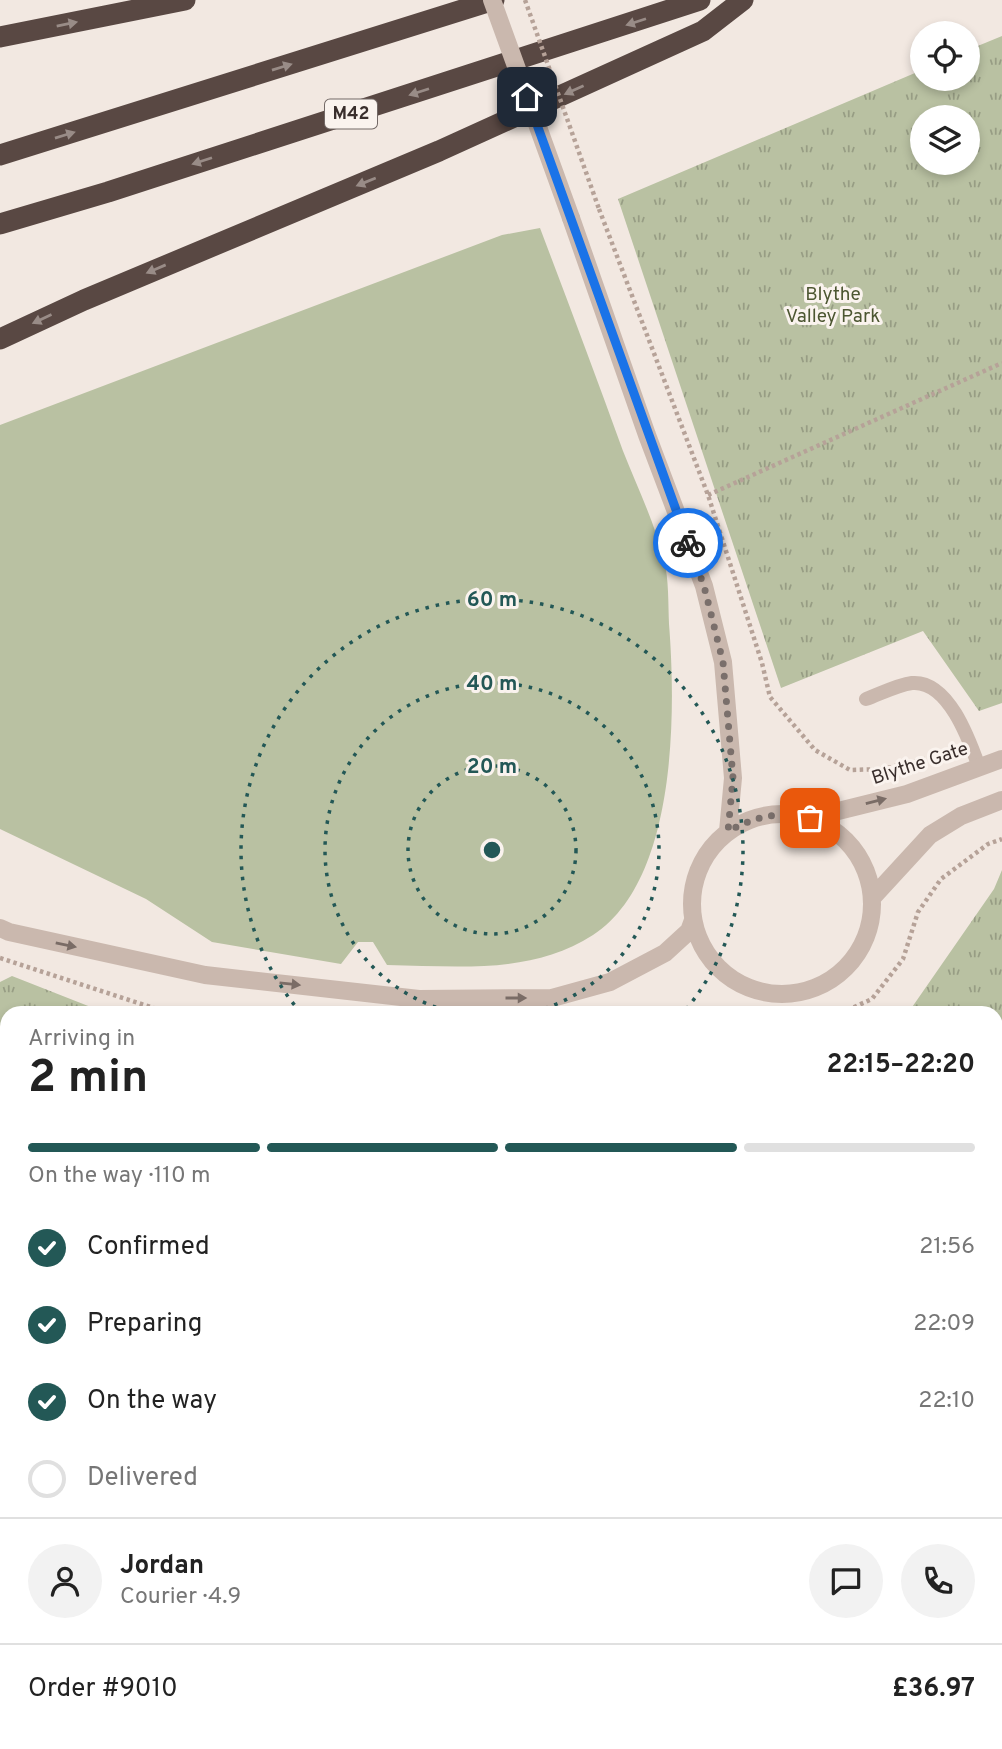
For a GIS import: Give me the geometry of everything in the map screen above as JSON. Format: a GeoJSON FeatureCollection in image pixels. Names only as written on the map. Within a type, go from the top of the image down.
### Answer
{"type":"FeatureCollection","features":[{"type":"Feature","properties":{"kind":"highway"},"geometry":{"type":"LineString","coordinates":[[0,37],[185,0]]}},
{"type":"Feature","properties":{"kind":"highway"},"geometry":{"type":"LineString","coordinates":[[0,155],[493,0]]}},
{"type":"Feature","properties":{"kind":"highway","name":"M42"},"geometry":{"type":"LineString","coordinates":[[0,224],[108,192],[700,0]]}},
{"type":"Feature","properties":{"kind":"highway"},"geometry":{"type":"LineString","coordinates":[[0,339],[84,300],[439,152],[678,43],[703,31],[743,0]]}},
{"type":"Feature","properties":{"kind":"street"},"geometry":{"type":"LineString","coordinates":[[493,0],[647,435],[704,586],[723,662],[733,778],[728,831]]}},
{"type":"Feature","properties":{"kind":"street","name":"Blythe Gate"},"geometry":{"type":"LineString","coordinates":[[810,818],[907,794],[1002,759]]}},
{"type":"Feature","properties":{"kind":"street"},"geometry":{"type":"LineString","coordinates":[[873,897],[930,835],[961,816],[1002,800]]}},
{"type":"Feature","properties":{"kind":"street"},"geometry":{"type":"LineString","coordinates":[[781,814],[810,818],[834,830],[853,848],[867,871],[873,897],[871,924],[861,950],[844,972],[821,987],[794,995],[767,994],[740,985],[718,969],[702,946],[693,920],[692,895],[698,871],[710,849],[728,831],[753,818],[781,814]]}},
{"type":"Feature","properties":{"kind":"street"},"geometry":{"type":"LineString","coordinates":[[0,928],[205,975],[419,999],[552,998],[610,982],[665,953],[689,931],[693,920]]}},
{"type":"Feature","properties":{"kind":"lane"},"geometry":{"type":"LineString","coordinates":[[866,699],[912,683],[929,685],[949,702],[979,767]]}},
{"type":"Feature","properties":{"kind":"path"},"geometry":{"type":"LineString","coordinates":[[524,0],[599,209],[708,495],[762,663],[770,697],[815,750],[850,770],[883,769],[971,746]]}},
{"type":"Feature","properties":{"kind":"path"},"geometry":{"type":"LineString","coordinates":[[708,495],[1002,363]]}},
{"type":"Feature","properties":{"kind":"path"},"geometry":{"type":"LineString","coordinates":[[856,1006],[872,999],[903,959],[918,912],[941,879],[988,844],[1002,839]]}},
{"type":"Feature","properties":{"kind":"path"},"geometry":{"type":"LineString","coordinates":[[0,958],[147,1006]]}},
{"type":"Feature","properties":{"kind":"green space","name":"Blythe Valley Park"},"geometry":{"type":"Polygon","coordinates":[[[1002,36],[1002,703],[979,711],[923,631],[781,688],[618,199],[910,75],[910,91],[980,91],[980,45],[1002,36]]]}},
{"type":"Feature","properties":{"kind":"green space"},"geometry":{"type":"Polygon","coordinates":[[[540,228],[651,519],[667,575],[672,702],[665,792],[656,836],[641,876],[621,910],[593,935],[569,948],[519,962],[467,966],[387,965],[373,942],[358,942],[341,964],[212,942],[146,899],[0,829],[0,425],[502,235],[540,228]]]}},
{"type":"Feature","properties":{"kind":"green space"},"geometry":{"type":"Polygon","coordinates":[[[1002,870],[1002,1006],[913,1006],[994,889],[1002,870]]]}},
{"type":"Feature","properties":{"kind":"green space"},"geometry":{"type":"Polygon","coordinates":[[[12,976],[88,1006],[0,1006],[0,982],[12,976]]]}},
{"type":"Feature","properties":{"kind":"way so far"},"geometry":{"type":"LineString","coordinates":[[688,543],[704,586],[723,662],[733,778],[728,831],[753,818],[781,814],[810,818]]}},
{"type":"Feature","properties":{"kind":"route"},"geometry":{"type":"LineString","coordinates":[[527,97],[688,543]]}}]}
